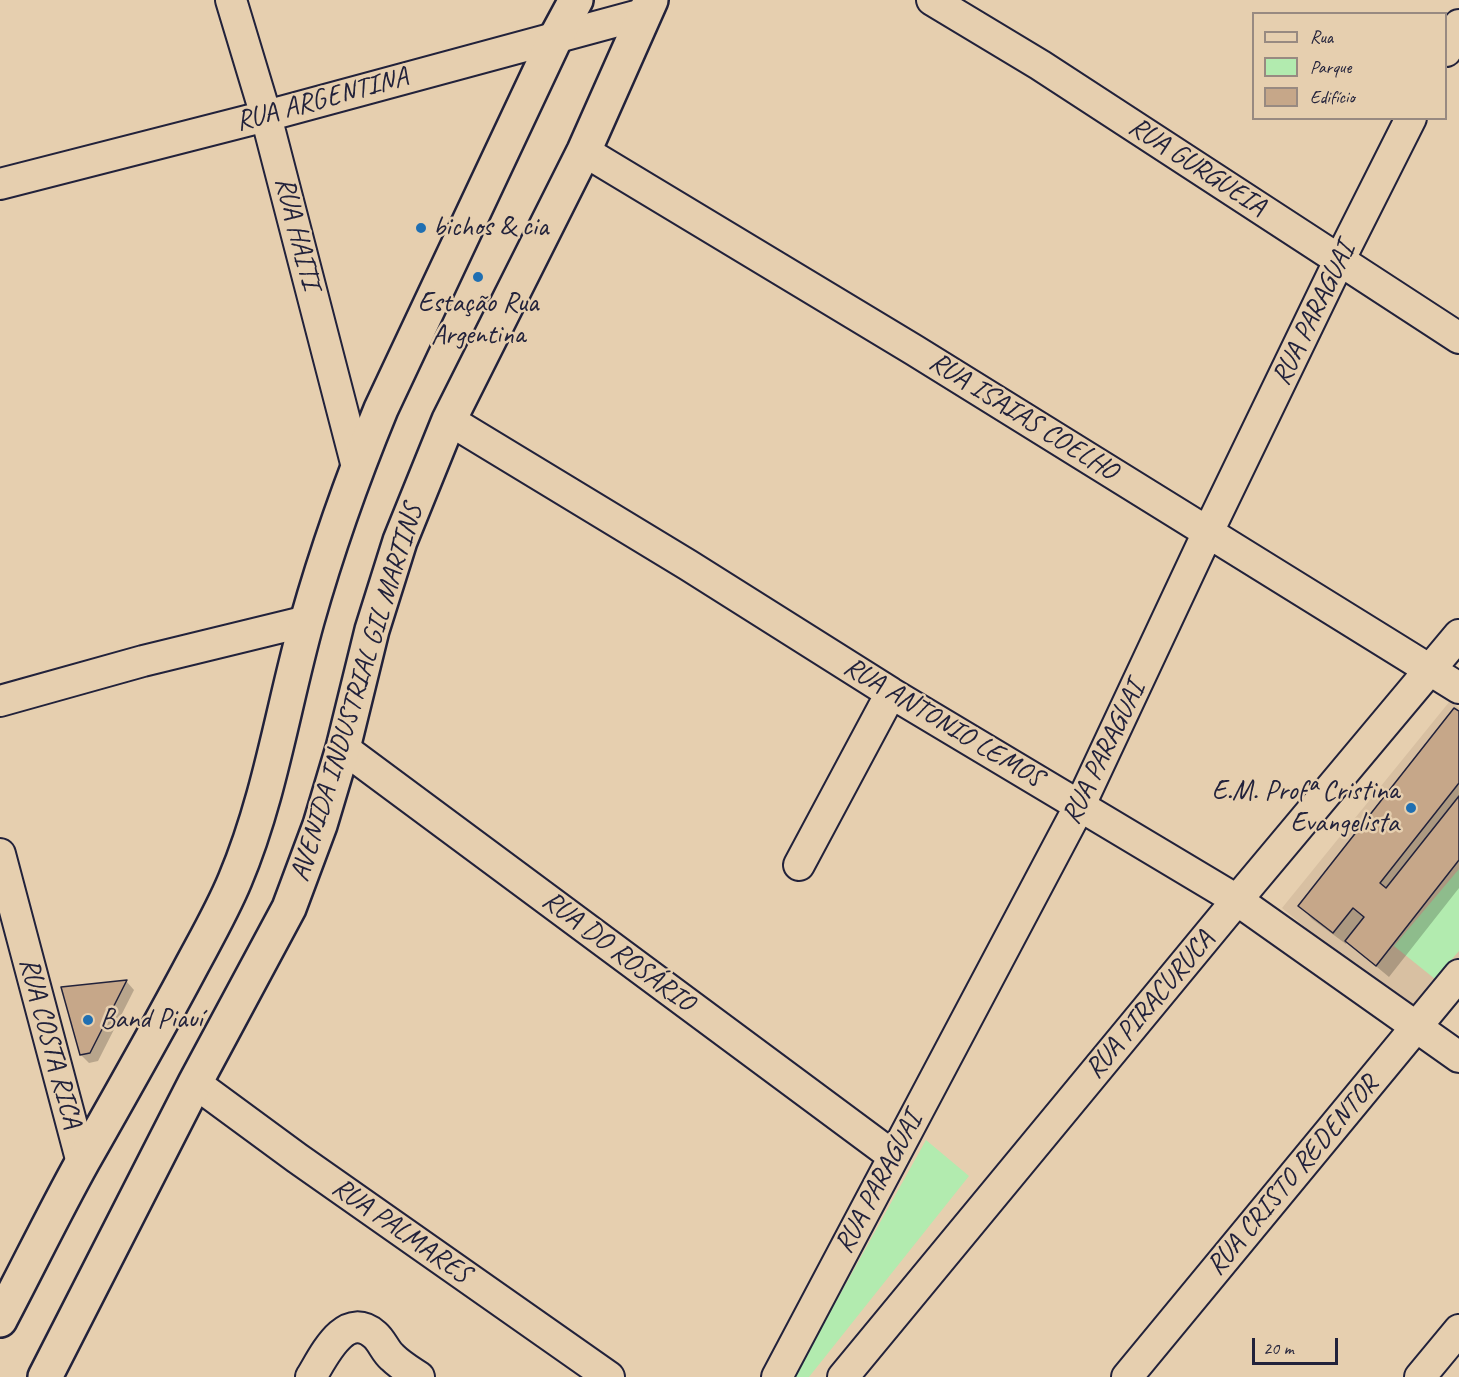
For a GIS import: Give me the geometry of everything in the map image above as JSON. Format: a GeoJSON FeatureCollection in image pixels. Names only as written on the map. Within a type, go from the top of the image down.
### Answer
{"type":"FeatureCollection","features":[{"type":"Feature","properties":{"kind":"main road","name":"AVENIDA INDUSTRIAL GIL MARTINS"},"geometry":{"type":"LineString","coordinates":[[0,1320],[82,1163],[150,1045],[236,879],[270,773],[307,621],[357,468],[381,409],[556,37],[576,0]]}},
{"type":"Feature","properties":{"kind":"main road","name":"AVENIDA INDUSTRIAL GIL MARTINS"},"geometry":{"type":"LineString","coordinates":[[45,1377],[195,1083],[289,908],[320,825],[343,748],[372,630],[400,541],[449,420],[584,151],[647,7]]}},
{"type":"Feature","properties":{"kind":"street","name":"RUA HAITI"},"geometry":{"type":"LineString","coordinates":[[231,0],[266,116],[357,468]]}},
{"type":"Feature","properties":{"kind":"street","name":"RUA GURGUEIA"},"geometry":{"type":"LineString","coordinates":[[932,0],[1040,65],[1459,338]]}},
{"type":"Feature","properties":{"kind":"street","name":"RUA ARGENTINA"},"geometry":{"type":"LineString","coordinates":[[0,184],[266,116],[556,37],[647,7]]}},
{"type":"Feature","properties":{"kind":"street"},"geometry":{"type":"LineString","coordinates":[[1447,49],[1459,25]]}},
{"type":"Feature","properties":{"kind":"street","name":"RUA PARAGUAI"},"geometry":{"type":"LineString","coordinates":[[777,1377],[1080,805],[1208,532],[1410,120]]}},
{"type":"Feature","properties":{"kind":"street","name":"RUA ISAIAS COELHO"},"geometry":{"type":"LineString","coordinates":[[584,151],[914,350],[1459,688]]}},
{"type":"Feature","properties":{"kind":"street","name":"RUA ANTONIO LEMOS"},"geometry":{"type":"LineString","coordinates":[[449,420],[891,693],[1237,900],[1459,1057]]}},
{"type":"Feature","properties":{"kind":"street"},"geometry":{"type":"LineString","coordinates":[[0,701],[143,661],[307,621]]}},
{"type":"Feature","properties":{"kind":"street","name":"RUA PIRACURUCA"},"geometry":{"type":"LineString","coordinates":[[843,1377],[1459,635]]}},
{"type":"Feature","properties":{"kind":"street"},"geometry":{"type":"LineString","coordinates":[[799,864],[891,693]]}},
{"type":"Feature","properties":{"kind":"street","name":"RUA DO ROSÁRIO"},"geometry":{"type":"LineString","coordinates":[[343,748],[893,1156]]}},
{"type":"Feature","properties":{"kind":"street","name":"RUA COSTA RICA"},"geometry":{"type":"LineString","coordinates":[[0,854],[82,1163]]}},
{"type":"Feature","properties":{"kind":"street","name":"RUA CRISTO REDENTOR"},"geometry":{"type":"LineString","coordinates":[[1127,1377],[1459,975]]}},
{"type":"Feature","properties":{"kind":"street","name":"RUA PALMARES"},"geometry":{"type":"LineString","coordinates":[[195,1083],[297,1158],[609,1377]]}},
{"type":"Feature","properties":{"kind":"street"},"geometry":{"type":"LineString","coordinates":[[311,1377],[332,1341],[349,1328],[364,1328],[376,1335],[384,1367],[419,1377]]}},
{"type":"Feature","properties":{"kind":"street"},"geometry":{"type":"LineString","coordinates":[[1420,1377],[1459,1330]]}},
{"type":"Feature","properties":{"kind":"shaded area","name":"E.M. Profª Cristina Evangelista"},"geometry":{"type":"Polygon","coordinates":[[[1450,701],[1459,708],[1459,963],[1414,1017],[1282,908],[1450,701]]]}},
{"type":"Feature","properties":{"kind":"green space"},"geometry":{"type":"Polygon","coordinates":[[[1459,869],[1459,951],[1435,979],[1394,946],[1459,869]]]}},
{"type":"Feature","properties":{"kind":"green space"},"geometry":{"type":"Polygon","coordinates":[[[926,1140],[969,1176],[809,1377],[794,1377],[926,1140]]]}},
{"type":"Feature","properties":{"kind":"building"},"geometry":{"type":"Polygon","coordinates":[[[1454,708],[1459,711],[1459,783],[1380,883],[1386,888],[1459,796],[1459,860],[1376,966],[1345,941],[1364,917],[1353,908],[1333,933],[1298,906],[1454,708]]]}},
{"type":"Feature","properties":{"kind":"building","name":"Band Piauí"},"geometry":{"type":"Polygon","coordinates":[[[127,980],[90,1053],[80,1055],[61,987],[127,980]]]}},
{"type":"Feature","properties":{"kind":"place","name":"bichos & cia"},"geometry":{"type":"Point","coordinates":[421,228]}},
{"type":"Feature","properties":{"kind":"place","name":"Estação Rua Argentina"},"geometry":{"type":"Point","coordinates":[478,277]}},
{"type":"Feature","properties":{"kind":"place","name":"E.M. Profª Cristina Evangelista"},"geometry":{"type":"Point","coordinates":[1411,808]}},
{"type":"Feature","properties":{"kind":"place","name":"Band Piauí"},"geometry":{"type":"Point","coordinates":[88,1020]}}]}
